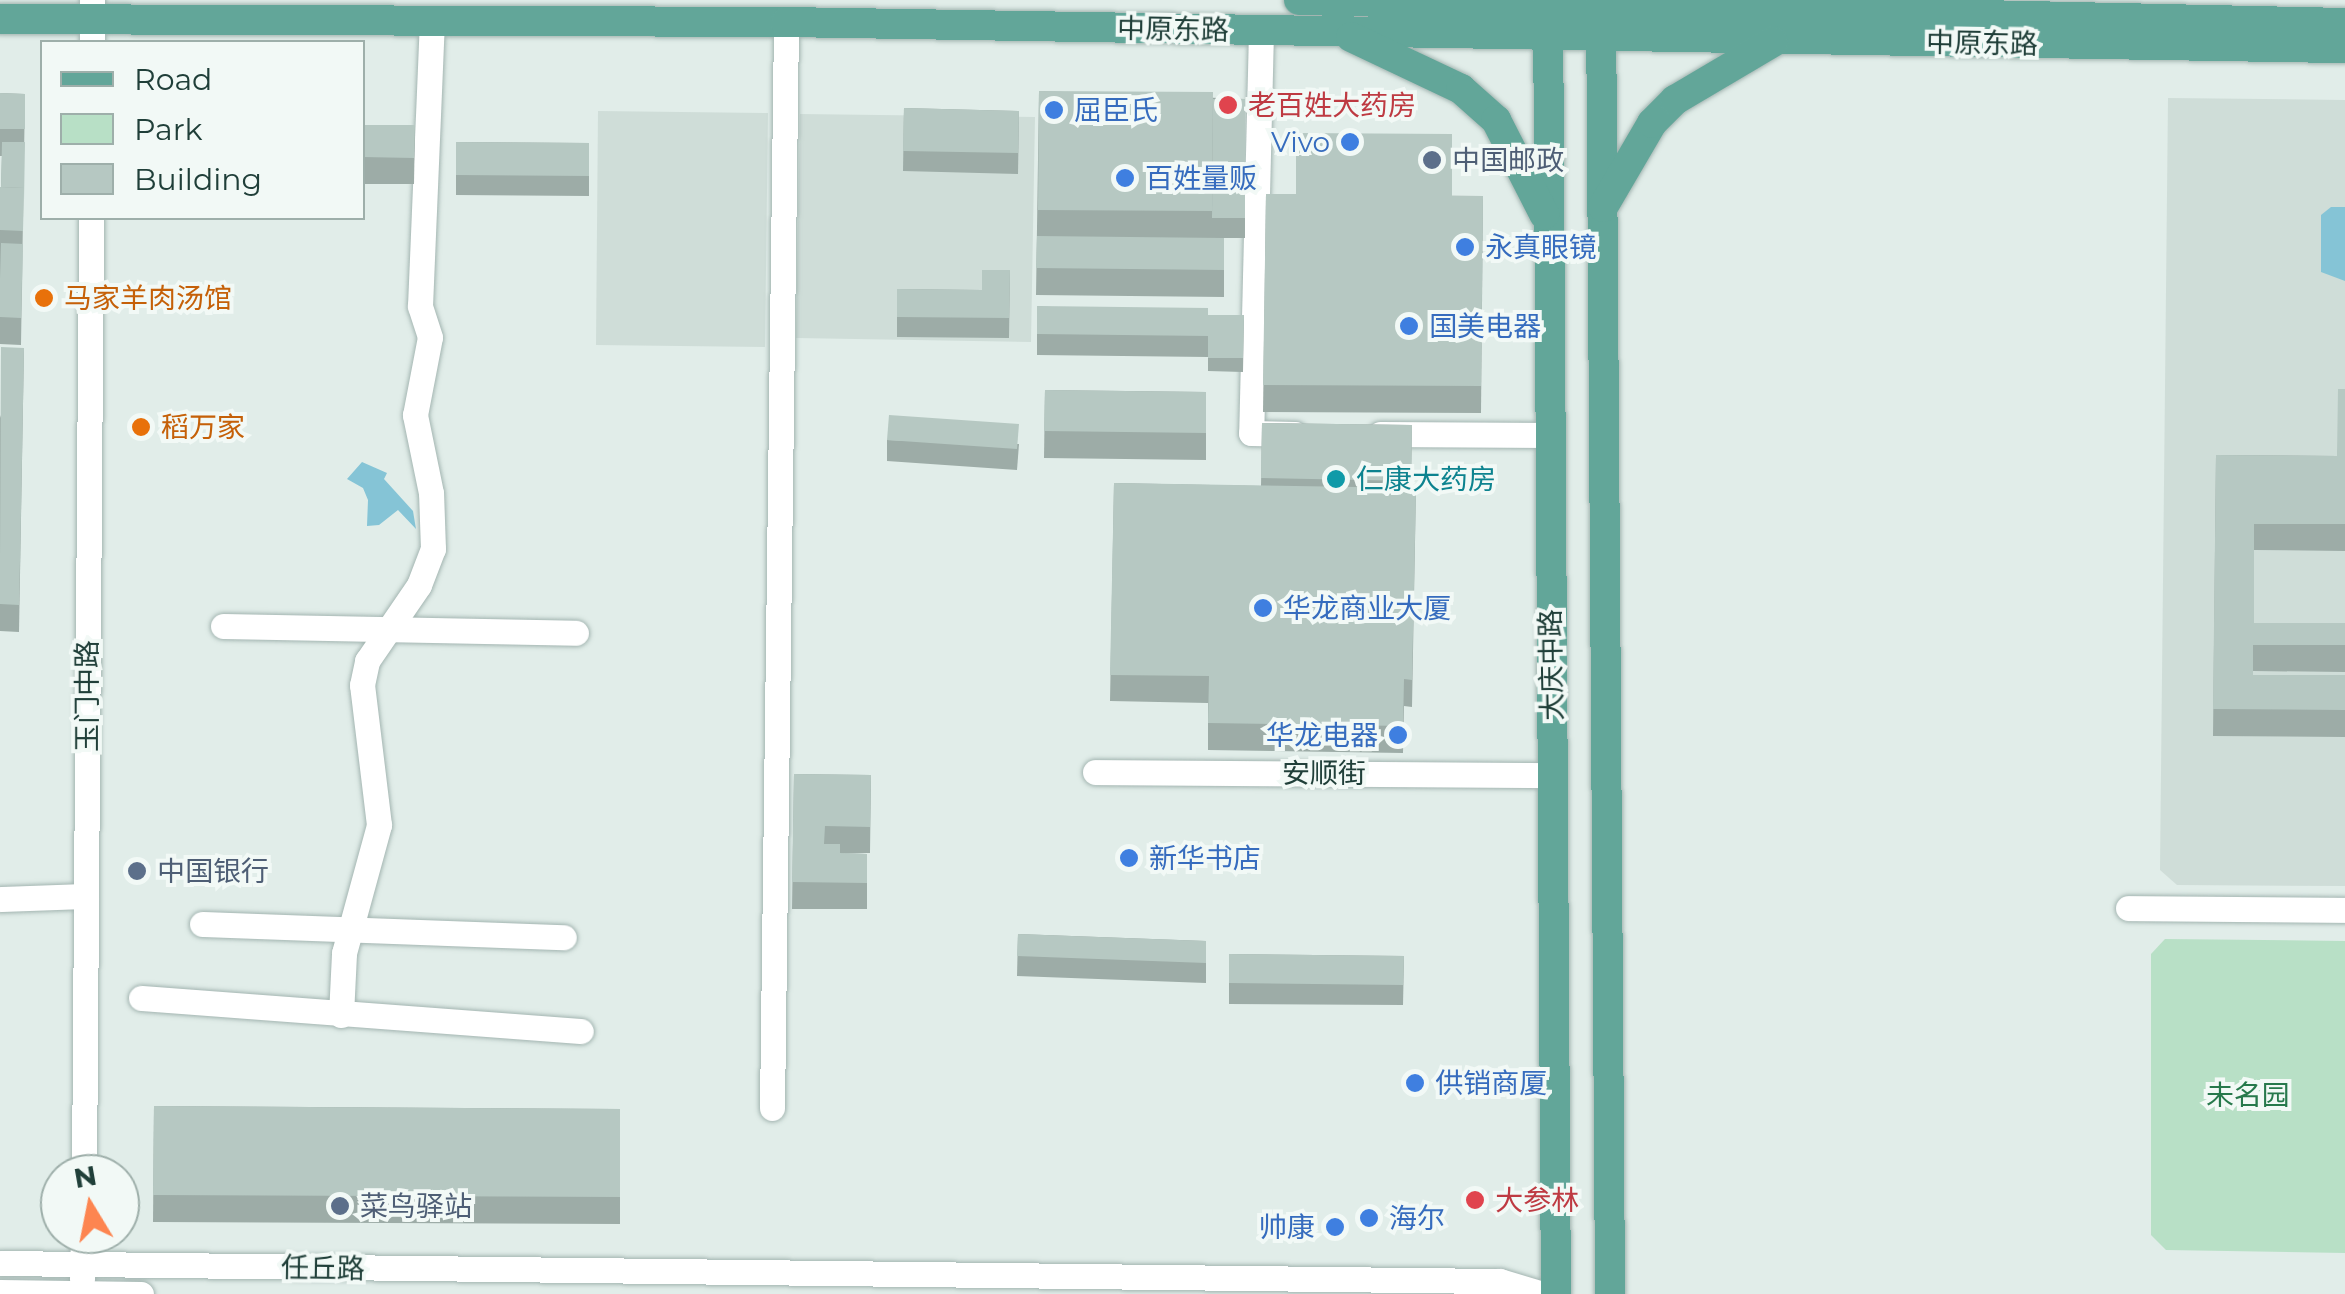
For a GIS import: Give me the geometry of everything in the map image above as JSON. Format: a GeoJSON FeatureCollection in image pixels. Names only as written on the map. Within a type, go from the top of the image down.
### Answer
{"type":"FeatureCollection","features":[{"type":"Feature","properties":{"kind":"main road","name":"中原东路"},"geometry":{"type":"LineString","coordinates":[[1299,0],[1548,14],[1937,7],[2345,23]]}},
{"type":"Feature","properties":{"kind":"main road"},"geometry":{"type":"LineString","coordinates":[[1762,0],[1812,12]]}},
{"type":"Feature","properties":{"kind":"main road","name":"中原东路"},"geometry":{"type":"LineString","coordinates":[[0,19],[786,22],[1339,32],[1548,14]]}},
{"type":"Feature","properties":{"kind":"main road","name":"大庆中路"},"geometry":{"type":"LineString","coordinates":[[1548,14],[1556,1294]]}},
{"type":"Feature","properties":{"kind":"main road","name":"中原东路"},"geometry":{"type":"LineString","coordinates":[[1601,14],[1780,39],[2345,48]]}},
{"type":"Feature","properties":{"kind":"main road","name":"大庆中路"},"geometry":{"type":"LineString","coordinates":[[1601,14],[1610,1294]]}},
{"type":"Feature","properties":{"kind":"main road"},"geometry":{"type":"LineString","coordinates":[[1339,32],[1461,88],[1488,114],[1521,160],[1549,226]]}},
{"type":"Feature","properties":{"kind":"main road"},"geometry":{"type":"LineString","coordinates":[[1602,210],[1652,123],[1675,100],[1780,39]]}},
{"type":"Feature","properties":{"kind":"street"},"geometry":{"type":"LineString","coordinates":[[341,1015],[351,929],[379,825],[362,684],[387,630],[420,585],[434,548],[431,493],[415,414],[430,337],[420,306],[432,22]]}},
{"type":"Feature","properties":{"kind":"street"},"geometry":{"type":"LineString","coordinates":[[772,1108],[786,22]]}},
{"type":"Feature","properties":{"kind":"street"},"geometry":{"type":"LineString","coordinates":[[1261,31],[1251,433],[1550,435]]}},
{"type":"Feature","properties":{"kind":"street","name":"玉门中路"},"geometry":{"type":"LineString","coordinates":[[84,1154],[91,220]]}},
{"type":"Feature","properties":{"kind":"street"},"geometry":{"type":"LineString","coordinates":[[223,626],[576,633]]}},
{"type":"Feature","properties":{"kind":"street","name":"安顺街"},"geometry":{"type":"LineString","coordinates":[[1096,772],[1552,775]]}},
{"type":"Feature","properties":{"kind":"street"},"geometry":{"type":"LineString","coordinates":[[0,899],[86,896]]}},
{"type":"Feature","properties":{"kind":"street"},"geometry":{"type":"LineString","coordinates":[[2128,908],[2345,910]]}},
{"type":"Feature","properties":{"kind":"street"},"geometry":{"type":"LineString","coordinates":[[202,924],[564,937]]}},
{"type":"Feature","properties":{"kind":"street"},"geometry":{"type":"LineString","coordinates":[[141,998],[581,1031]]}},
{"type":"Feature","properties":{"kind":"street"},"geometry":{"type":"LineString","coordinates":[[82,1294],[83,1254]]}},
{"type":"Feature","properties":{"kind":"street","name":"任丘路"},"geometry":{"type":"LineString","coordinates":[[0,1263],[1500,1281],[1543,1294]]}},
{"type":"Feature","properties":{"kind":"street"},"geometry":{"type":"LineString","coordinates":[[0,1292],[141,1294]]}},
{"type":"Feature","properties":{"kind":"shaded area"},"geometry":{"type":"Polygon","coordinates":[[[2168,98],[2345,100],[2345,886],[2177,885],[2160,870],[2168,98]]]}},
{"type":"Feature","properties":{"kind":"shaded area"},"geometry":{"type":"Polygon","coordinates":[[[598,111],[768,113],[765,347],[596,345],[598,111]]]}},
{"type":"Feature","properties":{"kind":"shaded area"},"geometry":{"type":"Polygon","coordinates":[[[800,114],[1035,117],[1031,342],[796,338],[800,114]]]}},
{"type":"Feature","properties":{"kind":"green space","name":"未名园"},"geometry":{"type":"Polygon","coordinates":[[[2165,939],[2345,941],[2345,1253],[2166,1250],[2151,1235],[2151,954],[2165,939]]]}},
{"type":"Feature","properties":{"kind":"water"},"geometry":{"type":"Polygon","coordinates":[[[2331,207],[2345,207],[2345,281],[2321,272],[2321,215],[2331,207]]]}},
{"type":"Feature","properties":{"kind":"water"},"geometry":{"type":"Polygon","coordinates":[[[362,462],[387,473],[384,479],[413,511],[416,529],[398,510],[379,525],[367,526],[368,500],[363,488],[347,479],[362,462]]]}},
{"type":"Feature","properties":{"kind":"building","name":"百姓量贩"},"geometry":{"type":"Polygon","coordinates":[[[1039,91],[1213,92],[1212,211],[1038,210],[1039,91]]]}},
{"type":"Feature","properties":{"kind":"building"},"geometry":{"type":"Polygon","coordinates":[[[0,93],[25,94],[25,129],[0,129],[0,93]]]}},
{"type":"Feature","properties":{"kind":"building"},"geometry":{"type":"Polygon","coordinates":[[[1213,99],[1245,99],[1245,218],[1212,218],[1213,99]]]}},
{"type":"Feature","properties":{"kind":"building"},"geometry":{"type":"Polygon","coordinates":[[[904,108],[1019,111],[1018,153],[903,151],[904,108]]]}},
{"type":"Feature","properties":{"kind":"building"},"geometry":{"type":"Polygon","coordinates":[[[365,125],[415,125],[414,158],[365,157],[365,125]]]}},
{"type":"Feature","properties":{"kind":"building"},"geometry":{"type":"Polygon","coordinates":[[[1296,133],[1452,134],[1452,196],[1483,196],[1481,386],[1263,385],[1266,194],[1296,194],[1296,133]]]}},
{"type":"Feature","properties":{"kind":"building"},"geometry":{"type":"Polygon","coordinates":[[[2,142],[25,142],[24,201],[24,188],[1,187],[2,142]]]}},
{"type":"Feature","properties":{"kind":"building"},"geometry":{"type":"Polygon","coordinates":[[[456,142],[589,143],[589,176],[456,175],[456,142]]]}},
{"type":"Feature","properties":{"kind":"building"},"geometry":{"type":"Polygon","coordinates":[[[0,187],[24,188],[23,231],[0,230],[0,187]]]}},
{"type":"Feature","properties":{"kind":"building"},"geometry":{"type":"Polygon","coordinates":[[[1037,236],[1224,238],[1224,270],[1036,268],[1037,236]]]}},
{"type":"Feature","properties":{"kind":"building"},"geometry":{"type":"Polygon","coordinates":[[[1,243],[23,244],[22,292],[22,279],[0,279],[1,243]]]}},
{"type":"Feature","properties":{"kind":"building"},"geometry":{"type":"Polygon","coordinates":[[[982,270],[1010,270],[1009,318],[897,317],[897,289],[982,290],[982,270]]]}},
{"type":"Feature","properties":{"kind":"building"},"geometry":{"type":"Polygon","coordinates":[[[0,279],[22,279],[21,318],[0,317],[0,279]]]}},
{"type":"Feature","properties":{"kind":"building"},"geometry":{"type":"Polygon","coordinates":[[[1037,306],[1208,308],[1208,336],[1037,334],[1037,306]]]}},
{"type":"Feature","properties":{"kind":"building"},"geometry":{"type":"Polygon","coordinates":[[[1208,315],[1244,315],[1243,358],[1208,358],[1208,315]]]}},
{"type":"Feature","properties":{"kind":"building"},"geometry":{"type":"Polygon","coordinates":[[[1,347],[24,348],[20,566],[20,560],[0,560],[1,347]]]}},
{"type":"Feature","properties":{"kind":"building"},"geometry":{"type":"Polygon","coordinates":[[[2338,389],[2345,389],[2345,524],[2254,524],[2254,623],[2345,623],[2345,645],[2253,645],[2253,675],[2345,675],[2345,710],[2213,709],[2216,455],[2337,456],[2338,389]]]}},
{"type":"Feature","properties":{"kind":"building"},"geometry":{"type":"Polygon","coordinates":[[[1045,390],[1206,392],[1206,433],[1044,431],[1045,390]]]}},
{"type":"Feature","properties":{"kind":"building"},"geometry":{"type":"Polygon","coordinates":[[[889,415],[1019,424],[1017,449],[887,440],[889,415]]]}},
{"type":"Feature","properties":{"kind":"building"},"geometry":{"type":"Polygon","coordinates":[[[1262,423],[1412,425],[1411,481],[1261,478],[1262,423]]]}},
{"type":"Feature","properties":{"kind":"building","name":"华龙商业大厦"},"geometry":{"type":"Polygon","coordinates":[[[1114,483],[1416,488],[1412,680],[1404,679],[1403,726],[1208,723],[1209,676],[1110,675],[1114,483]]]}},
{"type":"Feature","properties":{"kind":"building"},"geometry":{"type":"Polygon","coordinates":[[[0,560],[20,560],[19,605],[0,604],[0,560]]]}},
{"type":"Feature","properties":{"kind":"building"},"geometry":{"type":"Polygon","coordinates":[[[794,774],[871,775],[870,827],[825,826],[824,844],[840,844],[840,853],[867,854],[867,883],[792,882],[794,774]]]}},
{"type":"Feature","properties":{"kind":"building"},"geometry":{"type":"Polygon","coordinates":[[[1018,934],[1206,941],[1206,963],[1017,956],[1018,934]]]}},
{"type":"Feature","properties":{"kind":"building"},"geometry":{"type":"Polygon","coordinates":[[[1229,954],[1404,956],[1403,985],[1229,983],[1229,954]]]}},
{"type":"Feature","properties":{"kind":"building"},"geometry":{"type":"Polygon","coordinates":[[[154,1106],[620,1109],[620,1197],[153,1195],[154,1106]]]}},
{"type":"Feature","properties":{"kind":"place","name":"老百姓大药房"},"geometry":{"type":"Point","coordinates":[1228,105]}},
{"type":"Feature","properties":{"kind":"place","name":"屈臣氏"},"geometry":{"type":"Point","coordinates":[1054,110]}},
{"type":"Feature","properties":{"kind":"place","name":"Vivo"},"geometry":{"type":"Point","coordinates":[1350,142]}},
{"type":"Feature","properties":{"kind":"place","name":"中国邮政"},"geometry":{"type":"Point","coordinates":[1432,160]}},
{"type":"Feature","properties":{"kind":"place","name":"百姓量贩"},"geometry":{"type":"Point","coordinates":[1125,178]}},
{"type":"Feature","properties":{"kind":"place","name":"永真眼镜"},"geometry":{"type":"Point","coordinates":[1465,247]}},
{"type":"Feature","properties":{"kind":"place","name":"马家羊肉汤馆"},"geometry":{"type":"Point","coordinates":[44,298]}},
{"type":"Feature","properties":{"kind":"place","name":"国美电器"},"geometry":{"type":"Point","coordinates":[1409,326]}},
{"type":"Feature","properties":{"kind":"place","name":"稻万家"},"geometry":{"type":"Point","coordinates":[141,427]}},
{"type":"Feature","properties":{"kind":"place","name":"仁康大药房"},"geometry":{"type":"Point","coordinates":[1336,479]}},
{"type":"Feature","properties":{"kind":"place","name":"华龙商业大厦"},"geometry":{"type":"Point","coordinates":[1263,608]}},
{"type":"Feature","properties":{"kind":"place","name":"华龙电器"},"geometry":{"type":"Point","coordinates":[1398,735]}},
{"type":"Feature","properties":{"kind":"place","name":"新华书店"},"geometry":{"type":"Point","coordinates":[1129,858]}},
{"type":"Feature","properties":{"kind":"place","name":"中国银行"},"geometry":{"type":"Point","coordinates":[137,871]}},
{"type":"Feature","properties":{"kind":"place","name":"供销商厦"},"geometry":{"type":"Point","coordinates":[1415,1083]}},
{"type":"Feature","properties":{"kind":"place","name":"大参林"},"geometry":{"type":"Point","coordinates":[1475,1200]}},
{"type":"Feature","properties":{"kind":"place","name":"菜鸟驿站"},"geometry":{"type":"Point","coordinates":[340,1206]}},
{"type":"Feature","properties":{"kind":"place","name":"海尔"},"geometry":{"type":"Point","coordinates":[1369,1218]}},
{"type":"Feature","properties":{"kind":"place","name":"帅康"},"geometry":{"type":"Point","coordinates":[1335,1227]}}]}
